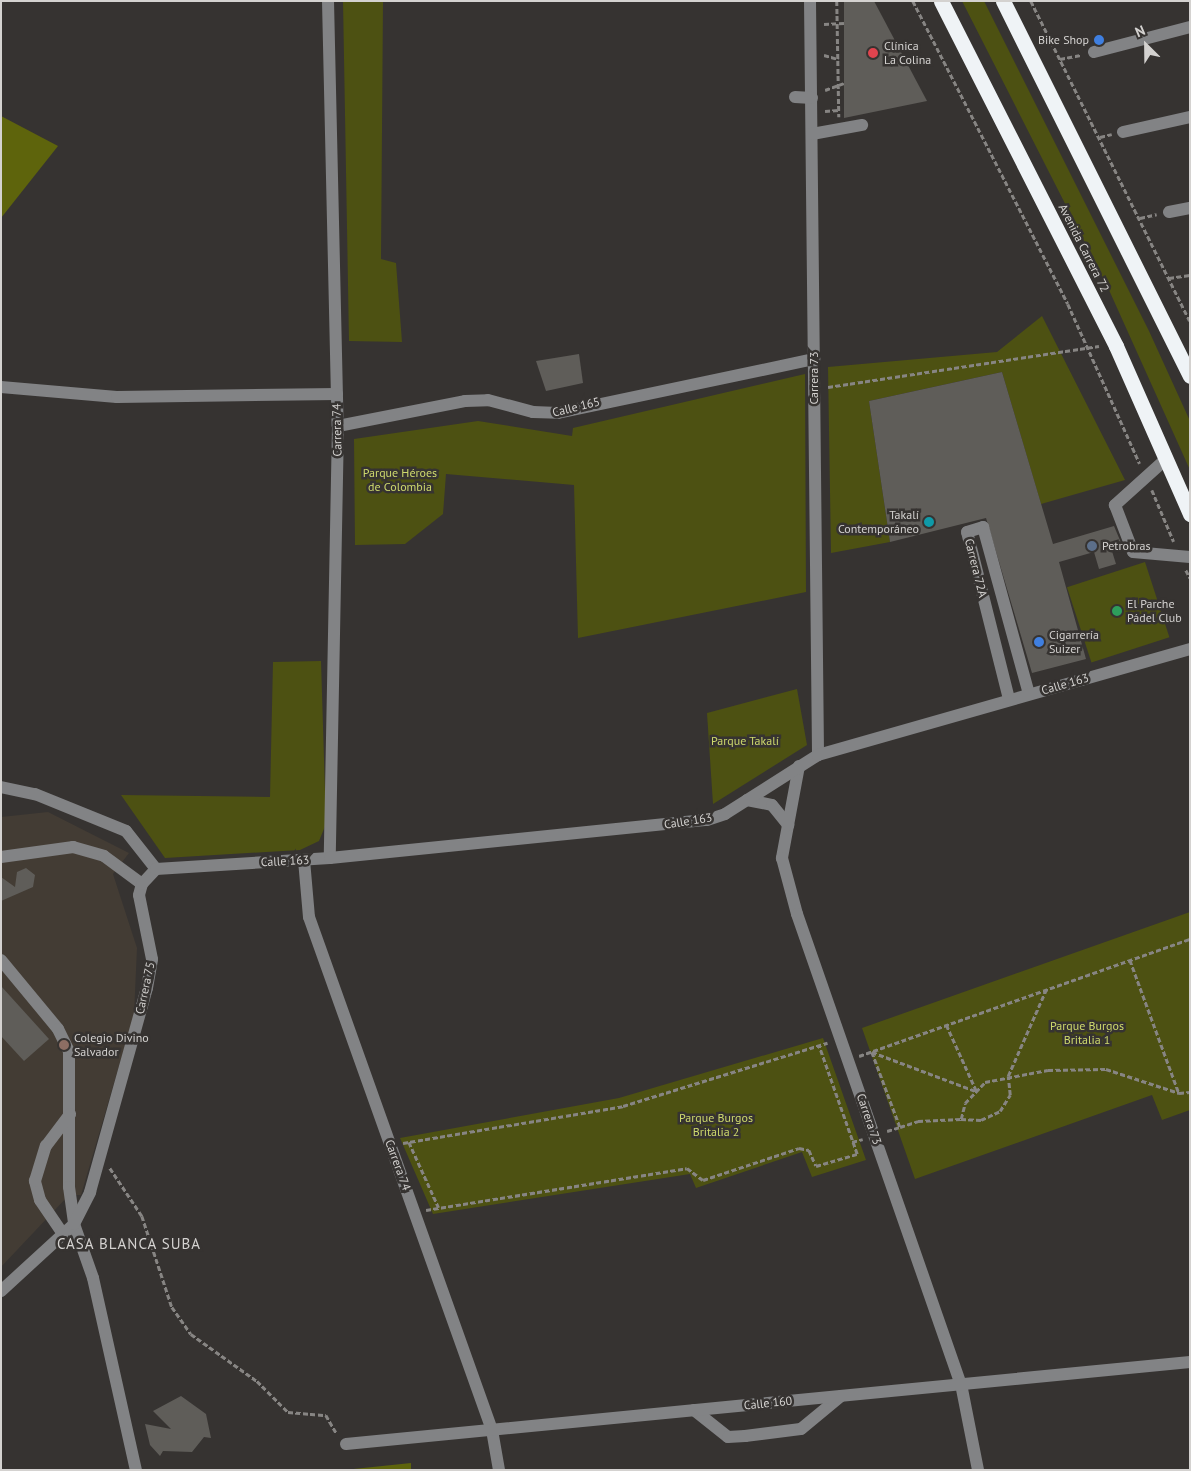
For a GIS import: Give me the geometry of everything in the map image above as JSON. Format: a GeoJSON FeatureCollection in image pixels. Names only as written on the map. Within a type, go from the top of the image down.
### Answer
{"type":"FeatureCollection","features":[{"type":"Feature","properties":{"kind":"highway","name":"Avenida Carrera 72"},"geometry":{"type":"LineString","coordinates":[[941,1],[1115,343],[1190,514]]}},
{"type":"Feature","properties":{"kind":"highway"},"geometry":{"type":"LineString","coordinates":[[1003,1],[1190,376]]}},
{"type":"Feature","properties":{"kind":"street","name":"Carrera 74"},"geometry":{"type":"LineString","coordinates":[[328,1],[338,426],[330,858]]}},
{"type":"Feature","properties":{"kind":"street","name":"Carrera 73"},"geometry":{"type":"LineString","coordinates":[[810,1],[816,95],[812,134],[818,755]]}},
{"type":"Feature","properties":{"kind":"street"},"geometry":{"type":"LineString","coordinates":[[1094,52],[1190,27]]}},
{"type":"Feature","properties":{"kind":"street"},"geometry":{"type":"LineString","coordinates":[[795,97],[816,95]]}},
{"type":"Feature","properties":{"kind":"street"},"geometry":{"type":"LineString","coordinates":[[1123,132],[1190,117]]}},
{"type":"Feature","properties":{"kind":"street"},"geometry":{"type":"LineString","coordinates":[[812,134],[862,125]]}},
{"type":"Feature","properties":{"kind":"street"},"geometry":{"type":"LineString","coordinates":[[1168,212],[1190,208]]}},
{"type":"Feature","properties":{"kind":"street","name":"Calle 165"},"geometry":{"type":"LineString","coordinates":[[338,426],[465,401],[488,400],[544,414],[558,413],[814,359]]}},
{"type":"Feature","properties":{"kind":"street"},"geometry":{"type":"LineString","coordinates":[[1,387],[117,396],[337,394]]}},
{"type":"Feature","properties":{"kind":"street"},"geometry":{"type":"LineString","coordinates":[[1166,459],[1115,505],[1133,552],[1185,556]]}},
{"type":"Feature","properties":{"kind":"street","name":"Carrera 72A"},"geometry":{"type":"LineString","coordinates":[[1009,699],[967,532],[983,528],[1029,694]]}},
{"type":"Feature","properties":{"kind":"street","name":"Calle 163"},"geometry":{"type":"LineString","coordinates":[[156,869],[330,858],[690,823],[725,814],[818,755],[1190,648]]}},
{"type":"Feature","properties":{"kind":"street"},"geometry":{"type":"LineString","coordinates":[[998,655],[1016,649]]}},
{"type":"Feature","properties":{"kind":"street","name":"Carrera 73"},"geometry":{"type":"LineString","coordinates":[[799,766],[782,858],[848,1060],[961,1384],[978,1470]]}},
{"type":"Feature","properties":{"kind":"street"},"geometry":{"type":"LineString","coordinates":[[1,787],[35,794],[126,830],[156,869],[142,884],[104,856],[73,847],[1,857]]}},
{"type":"Feature","properties":{"kind":"street"},"geometry":{"type":"LineString","coordinates":[[747,800],[772,805],[788,825]]}},
{"type":"Feature","properties":{"kind":"street","name":"Carrera 74"},"geometry":{"type":"LineString","coordinates":[[304,860],[309,917],[492,1430],[499,1470]]}},
{"type":"Feature","properties":{"kind":"street","name":"Carrera 75"},"geometry":{"type":"LineString","coordinates":[[74,1224],[83,1209],[101,1155],[152,959],[139,895],[142,884]]}},
{"type":"Feature","properties":{"kind":"street"},"geometry":{"type":"LineString","coordinates":[[1,960],[58,1030],[69,1052],[68,1187],[74,1224],[93,1278],[136,1470]]}},
{"type":"Feature","properties":{"kind":"street"},"geometry":{"type":"LineString","coordinates":[[63,1234],[40,1200],[35,1181],[46,1146],[70,1114]]}},
{"type":"Feature","properties":{"kind":"street"},"geometry":{"type":"LineString","coordinates":[[1,1291],[74,1224]]}},
{"type":"Feature","properties":{"kind":"street","name":"Calle 160"},"geometry":{"type":"LineString","coordinates":[[346,1444],[1190,1362]]}},
{"type":"Feature","properties":{"kind":"street"},"geometry":{"type":"LineString","coordinates":[[694,1410],[728,1440],[801,1429],[841,1396]]}},
{"type":"Feature","properties":{"kind":"path"},"geometry":{"type":"LineString","coordinates":[[836,1],[839,118]]}},
{"type":"Feature","properties":{"kind":"path"},"geometry":{"type":"LineString","coordinates":[[914,1],[1088,348],[1146,478],[1185,556],[1190,578]]}},
{"type":"Feature","properties":{"kind":"path"},"geometry":{"type":"LineString","coordinates":[[1031,1],[1190,320]]}},
{"type":"Feature","properties":{"kind":"path"},"geometry":{"type":"LineString","coordinates":[[820,24],[844,23]]}},
{"type":"Feature","properties":{"kind":"path"},"geometry":{"type":"LineString","coordinates":[[1060,59],[1094,52]]}},
{"type":"Feature","properties":{"kind":"path"},"geometry":{"type":"LineString","coordinates":[[820,54],[838,59]]}},
{"type":"Feature","properties":{"kind":"path"},"geometry":{"type":"LineString","coordinates":[[816,95],[844,82]]}},
{"type":"Feature","properties":{"kind":"path"},"geometry":{"type":"LineString","coordinates":[[821,111],[839,110]]}},
{"type":"Feature","properties":{"kind":"path"},"geometry":{"type":"LineString","coordinates":[[1140,218],[1168,212]]}},
{"type":"Feature","properties":{"kind":"path"},"geometry":{"type":"LineString","coordinates":[[1169,278],[1190,275]]}},
{"type":"Feature","properties":{"kind":"path"},"geometry":{"type":"LineString","coordinates":[[814,389],[1115,343]]}},
{"type":"Feature","properties":{"kind":"path"},"geometry":{"type":"LineString","coordinates":[[848,1060],[1190,939]]}},
{"type":"Feature","properties":{"kind":"path"},"geometry":{"type":"LineString","coordinates":[[1130,960],[1179,1093]]}},
{"type":"Feature","properties":{"kind":"path"},"geometry":{"type":"LineString","coordinates":[[872,1052],[900,1127],[918,1121],[981,1120],[1000,1111],[1010,1095],[1008,1076],[1046,990]]}},
{"type":"Feature","properties":{"kind":"path"},"geometry":{"type":"LineString","coordinates":[[946,1025],[976,1091]]}},
{"type":"Feature","properties":{"kind":"path"},"geometry":{"type":"LineString","coordinates":[[390,1145],[623,1106],[841,1039]]}},
{"type":"Feature","properties":{"kind":"path"},"geometry":{"type":"LineString","coordinates":[[414,1212],[688,1168],[703,1180],[799,1148],[809,1150],[816,1166],[857,1154],[819,1046]]}},
{"type":"Feature","properties":{"kind":"path"},"geometry":{"type":"LineString","coordinates":[[872,1052],[976,1091]]}},
{"type":"Feature","properties":{"kind":"path"},"geometry":{"type":"LineString","coordinates":[[961,1119],[965,1103],[985,1082],[1008,1076],[1048,1070],[1106,1069],[1179,1093],[1190,1092]]}},
{"type":"Feature","properties":{"kind":"path"},"geometry":{"type":"LineString","coordinates":[[409,1142],[439,1208]]}},
{"type":"Feature","properties":{"kind":"path"},"geometry":{"type":"LineString","coordinates":[[101,1155],[151,1235],[180,1321],[257,1381],[288,1412],[326,1415],[346,1444]]}},
{"type":"Feature","properties":{"kind":"shaded area"},"geometry":{"type":"Polygon","coordinates":[[[1,116],[58,146],[1,218],[1,116]]]}},
{"type":"Feature","properties":{"kind":"shaded area","name":"Colegio Divino Salvador"},"geometry":{"type":"Polygon","coordinates":[[[48,812],[129,853],[113,874],[137,948],[134,1015],[81,1195],[69,1195],[1,1267],[1,817],[48,812]]]}},
{"type":"Feature","properties":{"kind":"shaded area"},"geometry":{"type":"Polygon","coordinates":[[[411,1463],[411,1470],[344,1470],[411,1463]]]}},
{"type":"Feature","properties":{"kind":"green space"},"geometry":{"type":"Polygon","coordinates":[[[343,1],[383,1],[381,259],[396,263],[402,342],[349,341],[343,1]]]}},
{"type":"Feature","properties":{"kind":"green space"},"geometry":{"type":"Polygon","coordinates":[[[962,1],[984,1],[1149,331],[1190,421],[1190,470],[1109,290],[962,1]]]}},
{"type":"Feature","properties":{"kind":"green space"},"geometry":{"type":"Polygon","coordinates":[[[1042,316],[1125,480],[1041,504],[1002,372],[869,401],[890,542],[831,553],[828,367],[997,352],[1042,316]]]}},
{"type":"Feature","properties":{"kind":"green space","name":"Parque Héroes de Colombia"},"geometry":{"type":"Polygon","coordinates":[[[805,374],[806,592],[578,638],[574,485],[446,474],[443,514],[405,544],[355,545],[354,439],[478,421],[572,436],[573,428],[805,374]]]}},
{"type":"Feature","properties":{"kind":"green space","name":"El Parche Pádel Club"},"geometry":{"type":"Polygon","coordinates":[[[1145,562],[1169,637],[1091,662],[1067,587],[1145,562]]]}},
{"type":"Feature","properties":{"kind":"green space"},"geometry":{"type":"Polygon","coordinates":[[[321,661],[326,824],[319,841],[300,850],[165,858],[121,795],[270,797],[273,662],[321,661]]]}},
{"type":"Feature","properties":{"kind":"green space","name":"Parque Takalí"},"geometry":{"type":"Polygon","coordinates":[[[797,689],[807,745],[713,804],[707,713],[797,689]]]}},
{"type":"Feature","properties":{"kind":"green space","name":"Parque Burgos Britalia 1"},"geometry":{"type":"Polygon","coordinates":[[[1190,912],[1190,1110],[1162,1120],[1152,1095],[915,1179],[862,1028],[1190,912]]]}},
{"type":"Feature","properties":{"kind":"green space","name":"Parque Burgos Britalia 2"},"geometry":{"type":"Polygon","coordinates":[[[823,1038],[866,1160],[812,1177],[802,1152],[696,1188],[690,1174],[433,1214],[400,1138],[619,1098],[823,1038]]]}},
{"type":"Feature","properties":{"kind":"building","name":"Clínica La Colina"},"geometry":{"type":"Polygon","coordinates":[[[844,1],[874,1],[927,101],[844,118],[844,1]]]}},
{"type":"Feature","properties":{"kind":"building"},"geometry":{"type":"Polygon","coordinates":[[[579,354],[583,383],[546,391],[536,361],[579,354]]]}},
{"type":"Feature","properties":{"kind":"building","name":"Takalí Contemporáneo"},"geometry":{"type":"Polygon","coordinates":[[[1002,372],[1053,544],[1114,526],[1122,545],[1111,548],[1116,564],[1099,569],[1094,552],[1059,562],[1086,659],[1032,673],[986,518],[890,542],[869,401],[1002,372]]]}},
{"type":"Feature","properties":{"kind":"building"},"geometry":{"type":"Polygon","coordinates":[[[26,868],[35,875],[33,887],[1,901],[1,877],[15,887],[17,872],[26,868]]]}},
{"type":"Feature","properties":{"kind":"building"},"geometry":{"type":"Polygon","coordinates":[[[1,986],[49,1039],[24,1061],[1,1036],[1,986]]]}},
{"type":"Feature","properties":{"kind":"building"},"geometry":{"type":"Polygon","coordinates":[[[181,1396],[206,1414],[211,1438],[204,1437],[192,1452],[163,1451],[160,1456],[150,1445],[145,1424],[171,1429],[153,1411],[181,1396]]]}},
{"type":"Feature","properties":{"kind":"place","name":"Bike Shop"},"geometry":{"type":"Point","coordinates":[1099,40]}},
{"type":"Feature","properties":{"kind":"place","name":"Clínica La Colina"},"geometry":{"type":"Point","coordinates":[873,53]}},
{"type":"Feature","properties":{"kind":"place","name":"Takalí Contemporáneo"},"geometry":{"type":"Point","coordinates":[929,522]}},
{"type":"Feature","properties":{"kind":"place","name":"Petrobras"},"geometry":{"type":"Point","coordinates":[1092,546]}},
{"type":"Feature","properties":{"kind":"place","name":"El Parche Pádel Club"},"geometry":{"type":"Point","coordinates":[1117,611]}},
{"type":"Feature","properties":{"kind":"place","name":"Cigarrería Suizer"},"geometry":{"type":"Point","coordinates":[1039,642]}},
{"type":"Feature","properties":{"kind":"place","name":"Colegio Divino Salvador"},"geometry":{"type":"Point","coordinates":[64,1045]}},
{"type":"Feature","properties":{"kind":"district","name":"CASA BLANCA SUBA"},"geometry":{"type":"Point","coordinates":[129,1244]}}]}
